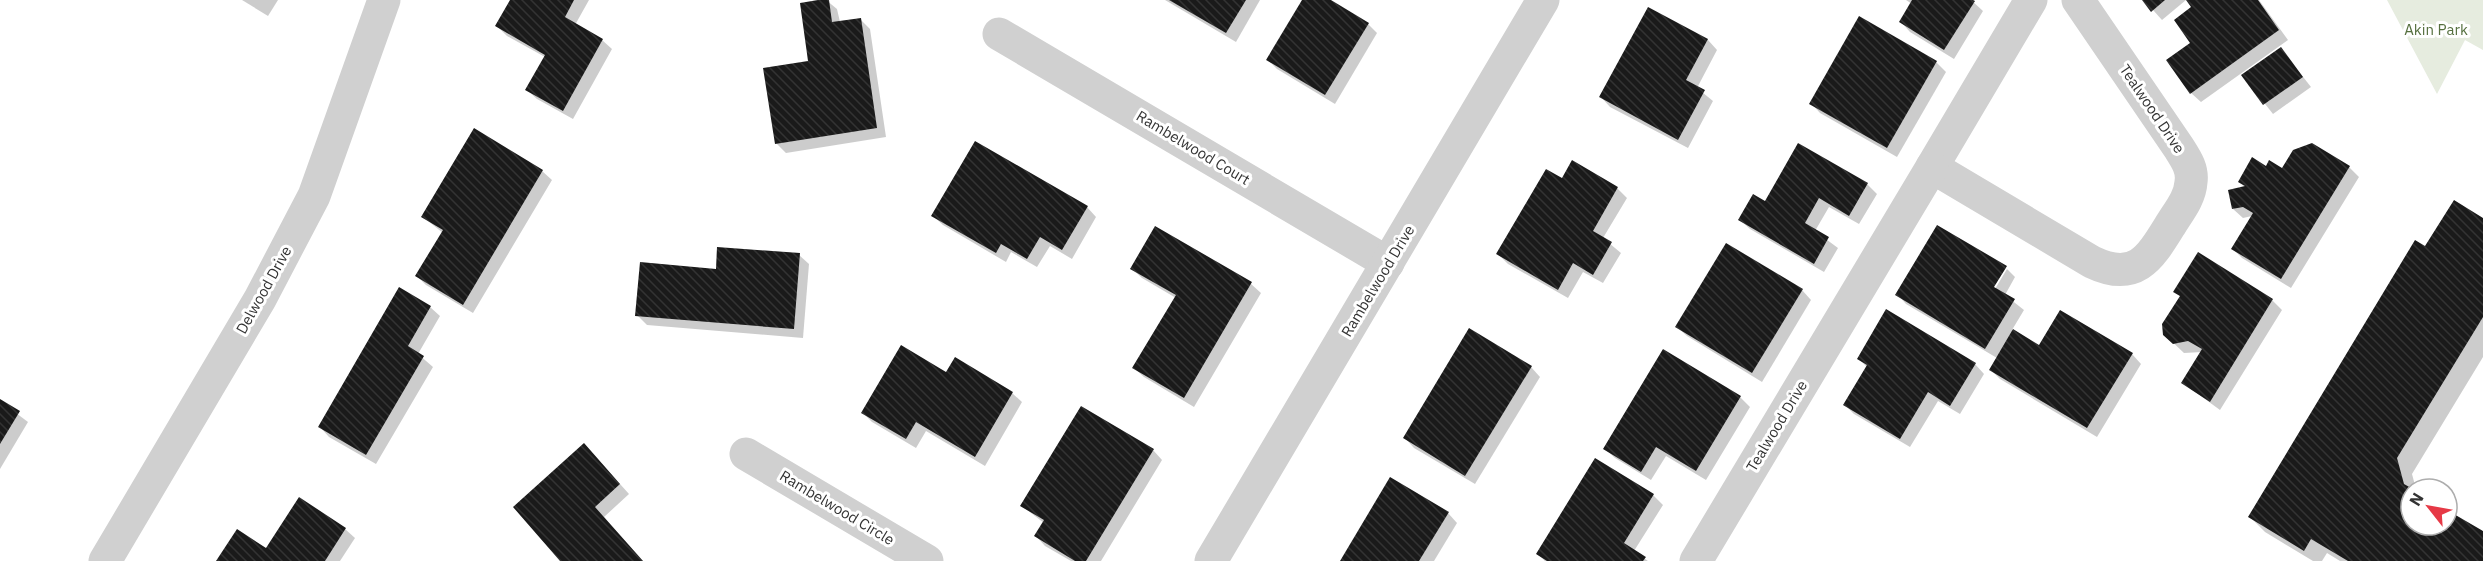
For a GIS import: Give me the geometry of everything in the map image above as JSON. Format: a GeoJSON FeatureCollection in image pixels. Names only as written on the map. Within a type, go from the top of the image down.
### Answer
{"type":"FeatureCollection","features":[{"type":"Feature","properties":{"kind":"street","name":"Delwood Drive"},"geometry":{"type":"LineString","coordinates":[[105,561],[260,299],[309,205],[328,160],[384,0]]}},
{"type":"Feature","properties":{"kind":"street","name":"Rambelwood Drive"},"geometry":{"type":"LineString","coordinates":[[1211,561],[1543,0]]}},
{"type":"Feature","properties":{"kind":"street","name":"Tealwood Drive"},"geometry":{"type":"LineString","coordinates":[[1696,561],[2031,0]]}},
{"type":"Feature","properties":{"kind":"street","name":"Tealwood Drive"},"geometry":{"type":"LineString","coordinates":[[1932,166],[2101,266],[2124,270],[2139,266],[2150,257],[2188,194],[2192,181],[2190,168],[2180,148],[2078,0]]}},
{"type":"Feature","properties":{"kind":"street","name":"Rambelwood Court"},"geometry":{"type":"LineString","coordinates":[[999,34],[1388,263]]}},
{"type":"Feature","properties":{"kind":"street","name":"Rambelwood Circle"},"geometry":{"type":"LineString","coordinates":[[746,454],[927,561]]}},
{"type":"Feature","properties":{"kind":"green space","name":"Akin Park"},"geometry":{"type":"Polygon","coordinates":[[[2387,0],[2483,0],[2483,50],[2465,40],[2437,94],[2387,0]]]}},
{"type":"Feature","properties":{"kind":"building"},"geometry":{"type":"Polygon","coordinates":[[[510,0],[574,0],[565,17],[603,39],[563,111],[525,90],[545,55],[495,26],[510,0]]]}},
{"type":"Feature","properties":{"kind":"building"},"geometry":{"type":"Polygon","coordinates":[[[829,0],[832,22],[861,18],[877,128],[775,144],[763,68],[808,61],[800,3],[829,0]]]}},
{"type":"Feature","properties":{"kind":"building"},"geometry":{"type":"Polygon","coordinates":[[[1169,0],[1246,0],[1226,33],[1169,0]]]}},
{"type":"Feature","properties":{"kind":"building"},"geometry":{"type":"Polygon","coordinates":[[[1302,0],[1331,0],[1369,23],[1325,95],[1266,60],[1302,0]]]}},
{"type":"Feature","properties":{"kind":"building"},"geometry":{"type":"Polygon","coordinates":[[[1912,0],[1975,1],[1944,50],[1899,22],[1912,0]]]}},
{"type":"Feature","properties":{"kind":"building"},"geometry":{"type":"Polygon","coordinates":[[[2142,0],[2165,0],[2151,12],[2142,0]]]}},
{"type":"Feature","properties":{"kind":"building"},"geometry":{"type":"Polygon","coordinates":[[[2186,0],[2258,0],[2279,30],[2190,94],[2166,60],[2190,43],[2174,20],[2191,7],[2186,0]]]}},
{"type":"Feature","properties":{"kind":"building"},"geometry":{"type":"Polygon","coordinates":[[[1648,7],[1708,39],[1686,80],[1705,90],[1678,140],[1599,97],[1648,7]]]}},
{"type":"Feature","properties":{"kind":"building"},"geometry":{"type":"Polygon","coordinates":[[[1859,16],[1937,61],[1887,148],[1809,104],[1859,16]]]}},
{"type":"Feature","properties":{"kind":"building"},"geometry":{"type":"Polygon","coordinates":[[[2281,47],[2303,77],[2263,105],[2241,75],[2281,47]]]}},
{"type":"Feature","properties":{"kind":"building"},"geometry":{"type":"Polygon","coordinates":[[[474,128],[543,170],[463,305],[415,276],[443,230],[421,217],[474,128]]]}},
{"type":"Feature","properties":{"kind":"building"},"geometry":{"type":"Polygon","coordinates":[[[975,141],[1088,206],[1062,250],[1040,237],[1027,259],[1001,244],[996,253],[931,216],[975,141]]]}},
{"type":"Feature","properties":{"kind":"building"},"geometry":{"type":"Polygon","coordinates":[[[1798,143],[1868,183],[1849,216],[1819,198],[1805,223],[1829,237],[1814,264],[1738,220],[1753,194],[1765,201],[1798,143]]]}},
{"type":"Feature","properties":{"kind":"building"},"geometry":{"type":"Polygon","coordinates":[[[2312,143],[2350,166],[2281,279],[2231,249],[2253,213],[2243,207],[2232,209],[2228,190],[2245,186],[2238,182],[2252,157],[2266,166],[2269,160],[2282,168],[2293,150],[2312,143]]]}},
{"type":"Feature","properties":{"kind":"building"},"geometry":{"type":"Polygon","coordinates":[[[1572,160],[1618,187],[1593,231],[1612,242],[1593,275],[1573,263],[1558,290],[1496,254],[1546,169],[1562,178],[1572,160]]]}},
{"type":"Feature","properties":{"kind":"building"},"geometry":{"type":"Polygon","coordinates":[[[2454,200],[2483,218],[2483,317],[2397,458],[2402,477],[2399,477],[2399,537],[2459,537],[2459,517],[2483,531],[2483,561],[2348,561],[2311,539],[2304,551],[2248,517],[2415,240],[2425,246],[2454,200]]]}},
{"type":"Feature","properties":{"kind":"building"},"geometry":{"type":"Polygon","coordinates":[[[1937,225],[2007,266],[1994,287],[2015,299],[1985,349],[1895,295],[1937,225]]]}},
{"type":"Feature","properties":{"kind":"building"},"geometry":{"type":"Polygon","coordinates":[[[1155,226],[1252,282],[1184,398],[1132,368],[1176,295],[1130,269],[1155,226]]]}},
{"type":"Feature","properties":{"kind":"building"},"geometry":{"type":"Polygon","coordinates":[[[1726,243],[1803,289],[1752,373],[1675,327],[1726,243]]]}},
{"type":"Feature","properties":{"kind":"building"},"geometry":{"type":"Polygon","coordinates":[[[717,247],[800,253],[794,329],[635,316],[640,262],[716,269],[717,247]]]}},
{"type":"Feature","properties":{"kind":"building"},"geometry":{"type":"Polygon","coordinates":[[[2198,252],[2273,299],[2210,402],[2181,383],[2202,349],[2188,341],[2173,344],[2163,335],[2162,324],[2180,296],[2173,292],[2198,252]]]}},
{"type":"Feature","properties":{"kind":"building"},"geometry":{"type":"Polygon","coordinates":[[[399,287],[431,306],[408,346],[424,356],[366,455],[318,427],[399,287]]]}},
{"type":"Feature","properties":{"kind":"building"},"geometry":{"type":"Polygon","coordinates":[[[1886,309],[1976,363],[1950,406],[1928,392],[1900,439],[1843,405],[1867,365],[1857,359],[1886,309]]]}},
{"type":"Feature","properties":{"kind":"building"},"geometry":{"type":"Polygon","coordinates":[[[2060,310],[2133,353],[2087,428],[1989,370],[2013,329],[2039,345],[2060,310]]]}},
{"type":"Feature","properties":{"kind":"building"},"geometry":{"type":"Polygon","coordinates":[[[1469,328],[1532,366],[1465,476],[1403,438],[1469,328]]]}},
{"type":"Feature","properties":{"kind":"building"},"geometry":{"type":"Polygon","coordinates":[[[901,345],[946,372],[955,357],[1013,392],[975,457],[916,422],[906,439],[861,413],[901,345]]]}},
{"type":"Feature","properties":{"kind":"building"},"geometry":{"type":"Polygon","coordinates":[[[1663,349],[1741,396],[1696,471],[1656,447],[1641,472],[1603,449],[1663,349]]]}},
{"type":"Feature","properties":{"kind":"building"},"geometry":{"type":"Polygon","coordinates":[[[0,399],[20,411],[0,444],[0,399]]]}},
{"type":"Feature","properties":{"kind":"building"},"geometry":{"type":"Polygon","coordinates":[[[1081,406],[1154,449],[1086,561],[1075,561],[1034,536],[1044,520],[1020,506],[1081,406]]]}},
{"type":"Feature","properties":{"kind":"building"},"geometry":{"type":"Polygon","coordinates":[[[584,443],[620,484],[595,507],[643,561],[560,561],[513,507],[584,443]]]}},
{"type":"Feature","properties":{"kind":"building"},"geometry":{"type":"Polygon","coordinates":[[[1595,458],[1654,494],[1624,543],[1646,557],[1643,561],[1547,561],[1536,554],[1595,458]]]}},
{"type":"Feature","properties":{"kind":"building"},"geometry":{"type":"Polygon","coordinates":[[[1390,477],[1449,512],[1419,561],[1340,561],[1390,477]]]}},
{"type":"Feature","properties":{"kind":"building"},"geometry":{"type":"Polygon","coordinates":[[[299,497],[346,528],[325,561],[216,561],[237,529],[266,548],[299,497]]]}}]}
